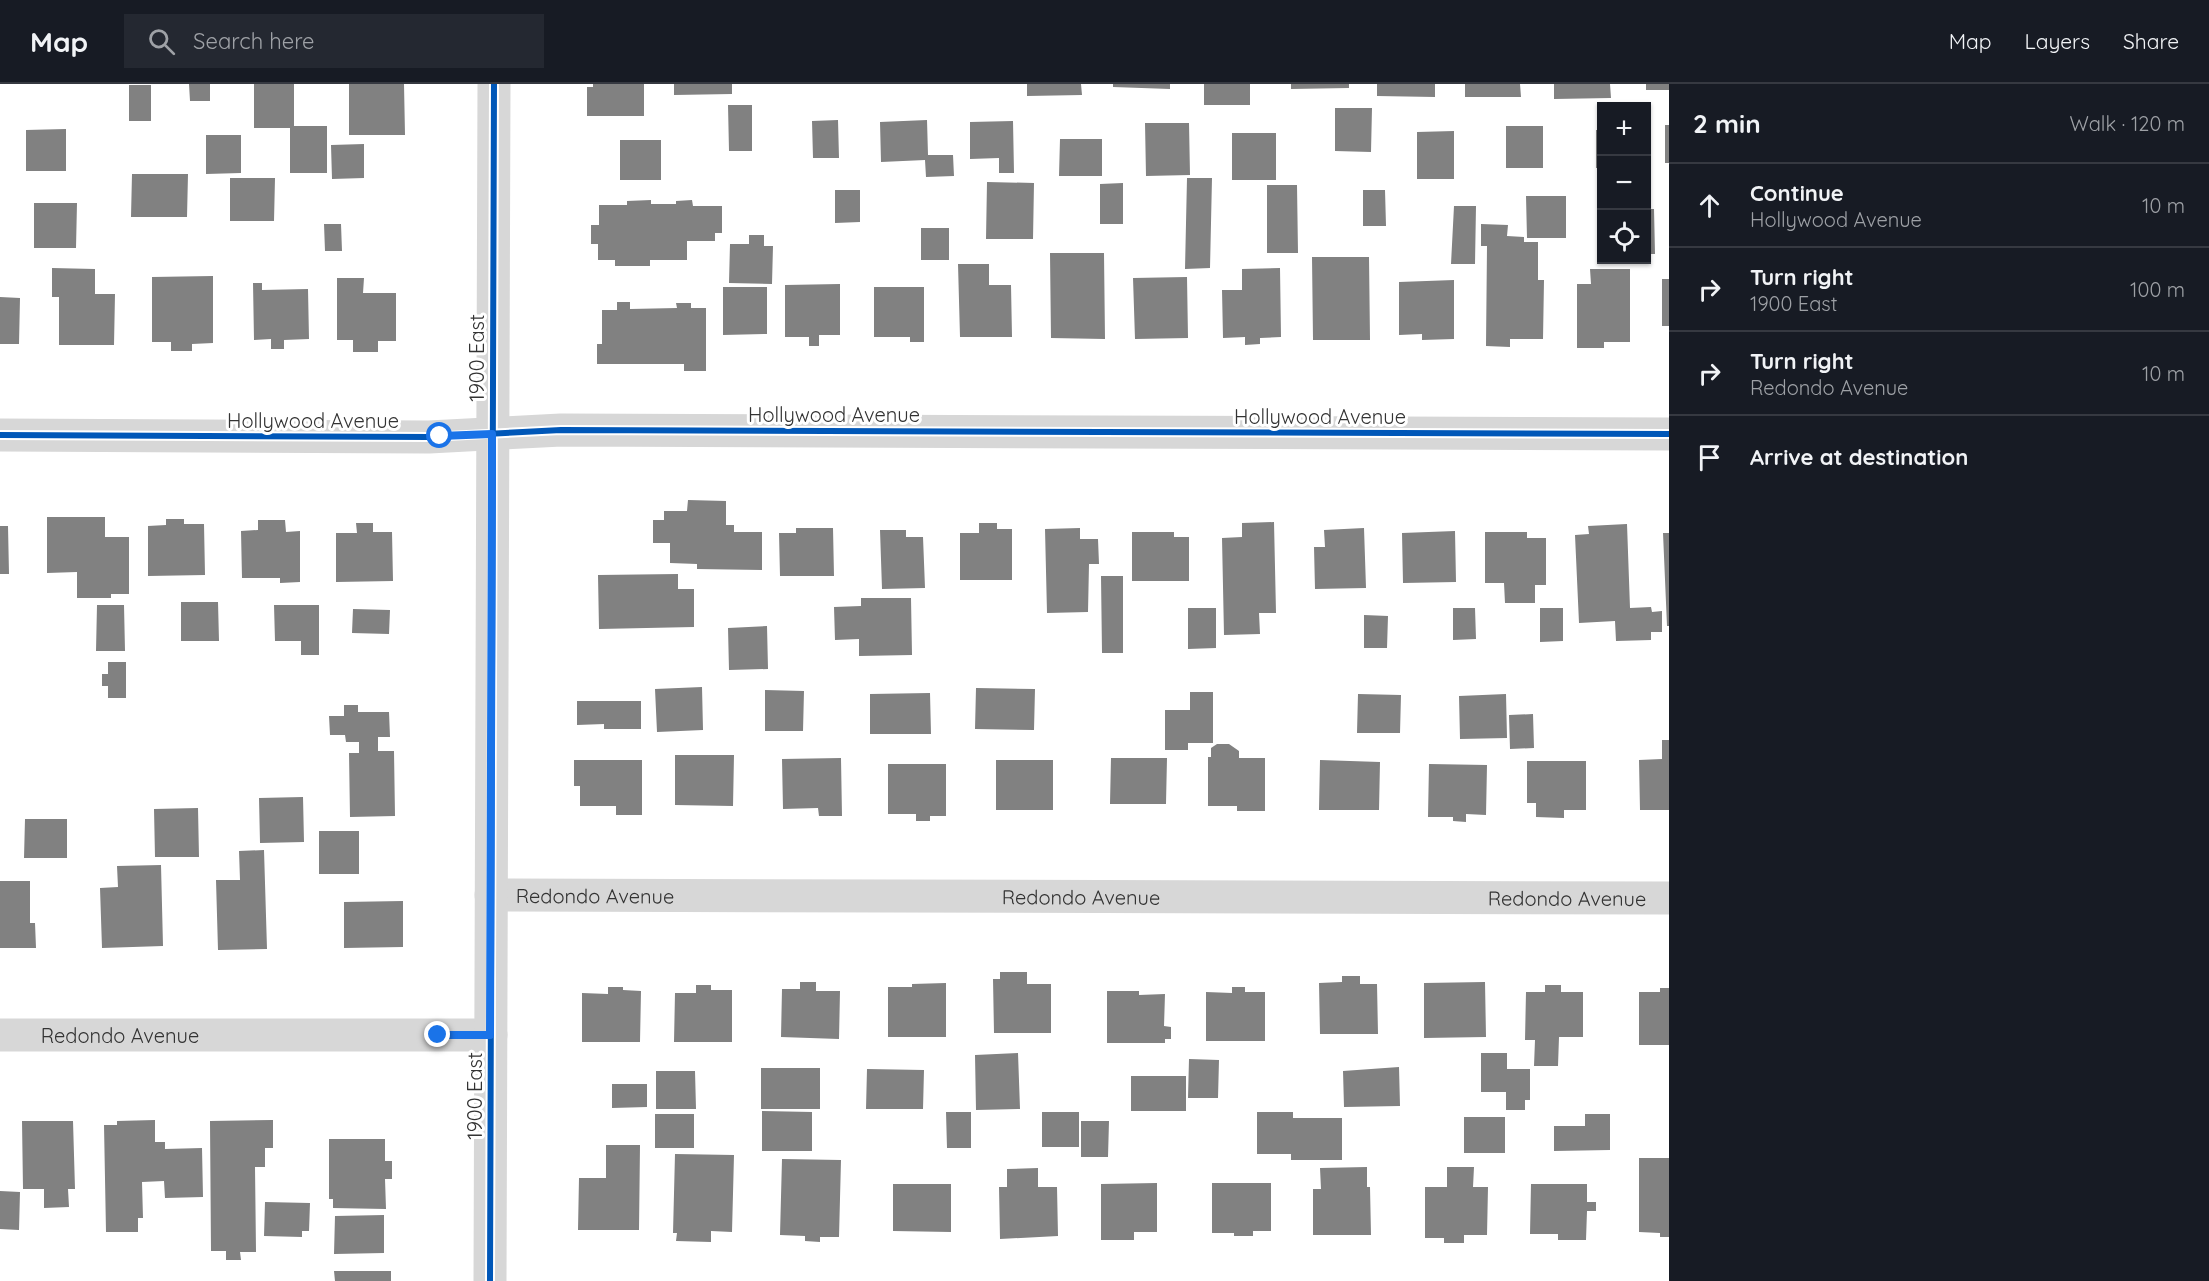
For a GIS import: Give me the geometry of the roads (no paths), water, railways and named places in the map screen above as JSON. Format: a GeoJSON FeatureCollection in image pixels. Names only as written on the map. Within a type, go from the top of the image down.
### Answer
{"type":"FeatureCollection","features":[{"type":"Feature","properties":{"kind":"street","name":"1900 East"},"geometry":{"type":"LineString","coordinates":[[490,1281],[494,84]]}},
{"type":"Feature","properties":{"kind":"street","name":"Hollywood Avenue"},"geometry":{"type":"LineString","coordinates":[[0,435],[429,437],[561,430],[1669,434]]}},
{"type":"Feature","properties":{"kind":"street","name":"Redondo Avenue"},"geometry":{"type":"LineString","coordinates":[[491,895],[1669,898]]}},
{"type":"Feature","properties":{"kind":"street","name":"Redondo Avenue"},"geometry":{"type":"LineString","coordinates":[[0,1035],[490,1035]]}}]}
